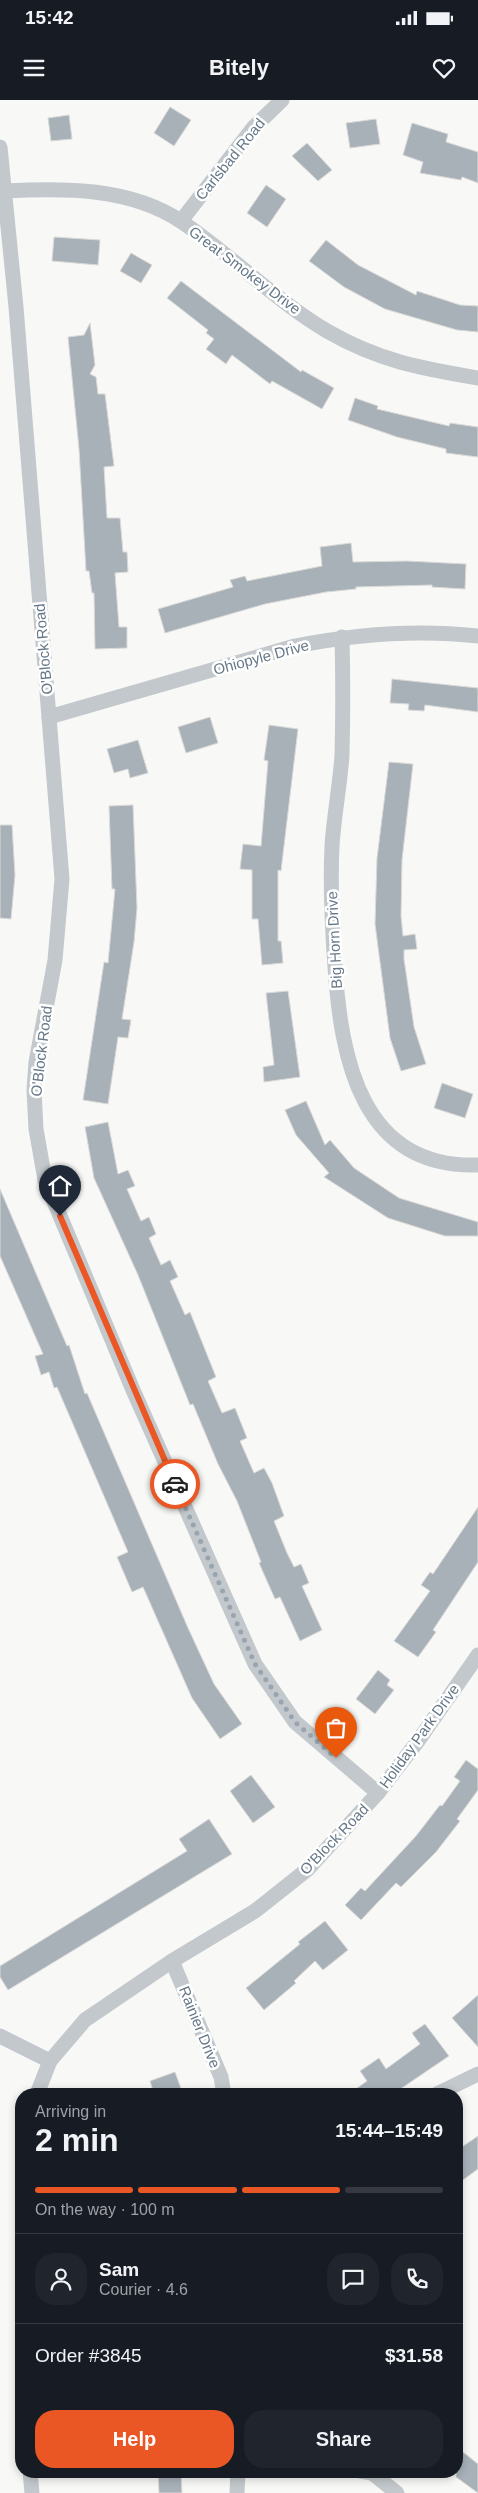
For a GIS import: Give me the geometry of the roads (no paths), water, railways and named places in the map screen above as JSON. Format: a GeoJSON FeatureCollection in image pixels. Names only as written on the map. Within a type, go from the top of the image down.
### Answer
{"type":"FeatureCollection","features":[{"type":"Feature","properties":{"kind":"street","name":"Carlsbad Road"},"geometry":{"type":"LineString","coordinates":[[180,221],[253,128],[282,100]]}},
{"type":"Feature","properties":{"kind":"street","name":"O'Block Road"},"geometry":{"type":"LineString","coordinates":[[0,147],[6,191],[62,880],[55,960],[38,1052],[34,1090],[36,1129],[45,1180],[133,1390],[255,1664],[295,1722],[378,1794],[308,1869],[255,1911],[172,1961],[85,2020],[50,2061],[40,2088]]}},
{"type":"Feature","properties":{"kind":"street","name":"Great Smokey Drive"},"geometry":{"type":"LineString","coordinates":[[6,191],[50,189],[105,193],[145,204],[180,221],[295,309],[328,330],[386,359],[478,378]]}},
{"type":"Feature","properties":{"kind":"street","name":"Ohiopyle Drive"},"geometry":{"type":"LineString","coordinates":[[49,717],[295,646],[342,637],[413,632],[478,636]]}},
{"type":"Feature","properties":{"kind":"street","name":"Big Horn Drive"},"geometry":{"type":"LineString","coordinates":[[342,637],[342,757],[331,882],[337,999],[341,1031],[348,1061],[371,1113],[388,1133],[410,1151],[435,1160],[462,1166],[478,1165]]}},
{"type":"Feature","properties":{"kind":"street","name":"Holiday Park Drive"},"geometry":{"type":"LineString","coordinates":[[378,1794],[418,1741],[478,1655]]}},
{"type":"Feature","properties":{"kind":"street","name":"Rainier Drive"},"geometry":{"type":"LineString","coordinates":[[172,1961],[221,2077],[223,2088]]}},
{"type":"Feature","properties":{"kind":"street"},"geometry":{"type":"LineString","coordinates":[[0,2036],[50,2061]]}},
{"type":"Feature","properties":{"kind":"street"},"geometry":{"type":"LineString","coordinates":[[449,2088],[478,2074]]}},
{"type":"Feature","properties":{"kind":"street"},"geometry":{"type":"LineString","coordinates":[[31,2478],[32,2493]]}},
{"type":"Feature","properties":{"kind":"street"},"geometry":{"type":"LineString","coordinates":[[237,2493],[238,2478]]}},
{"type":"Feature","properties":{"kind":"street"},"geometry":{"type":"LineString","coordinates":[[377,2478],[397,2493]]}}]}
